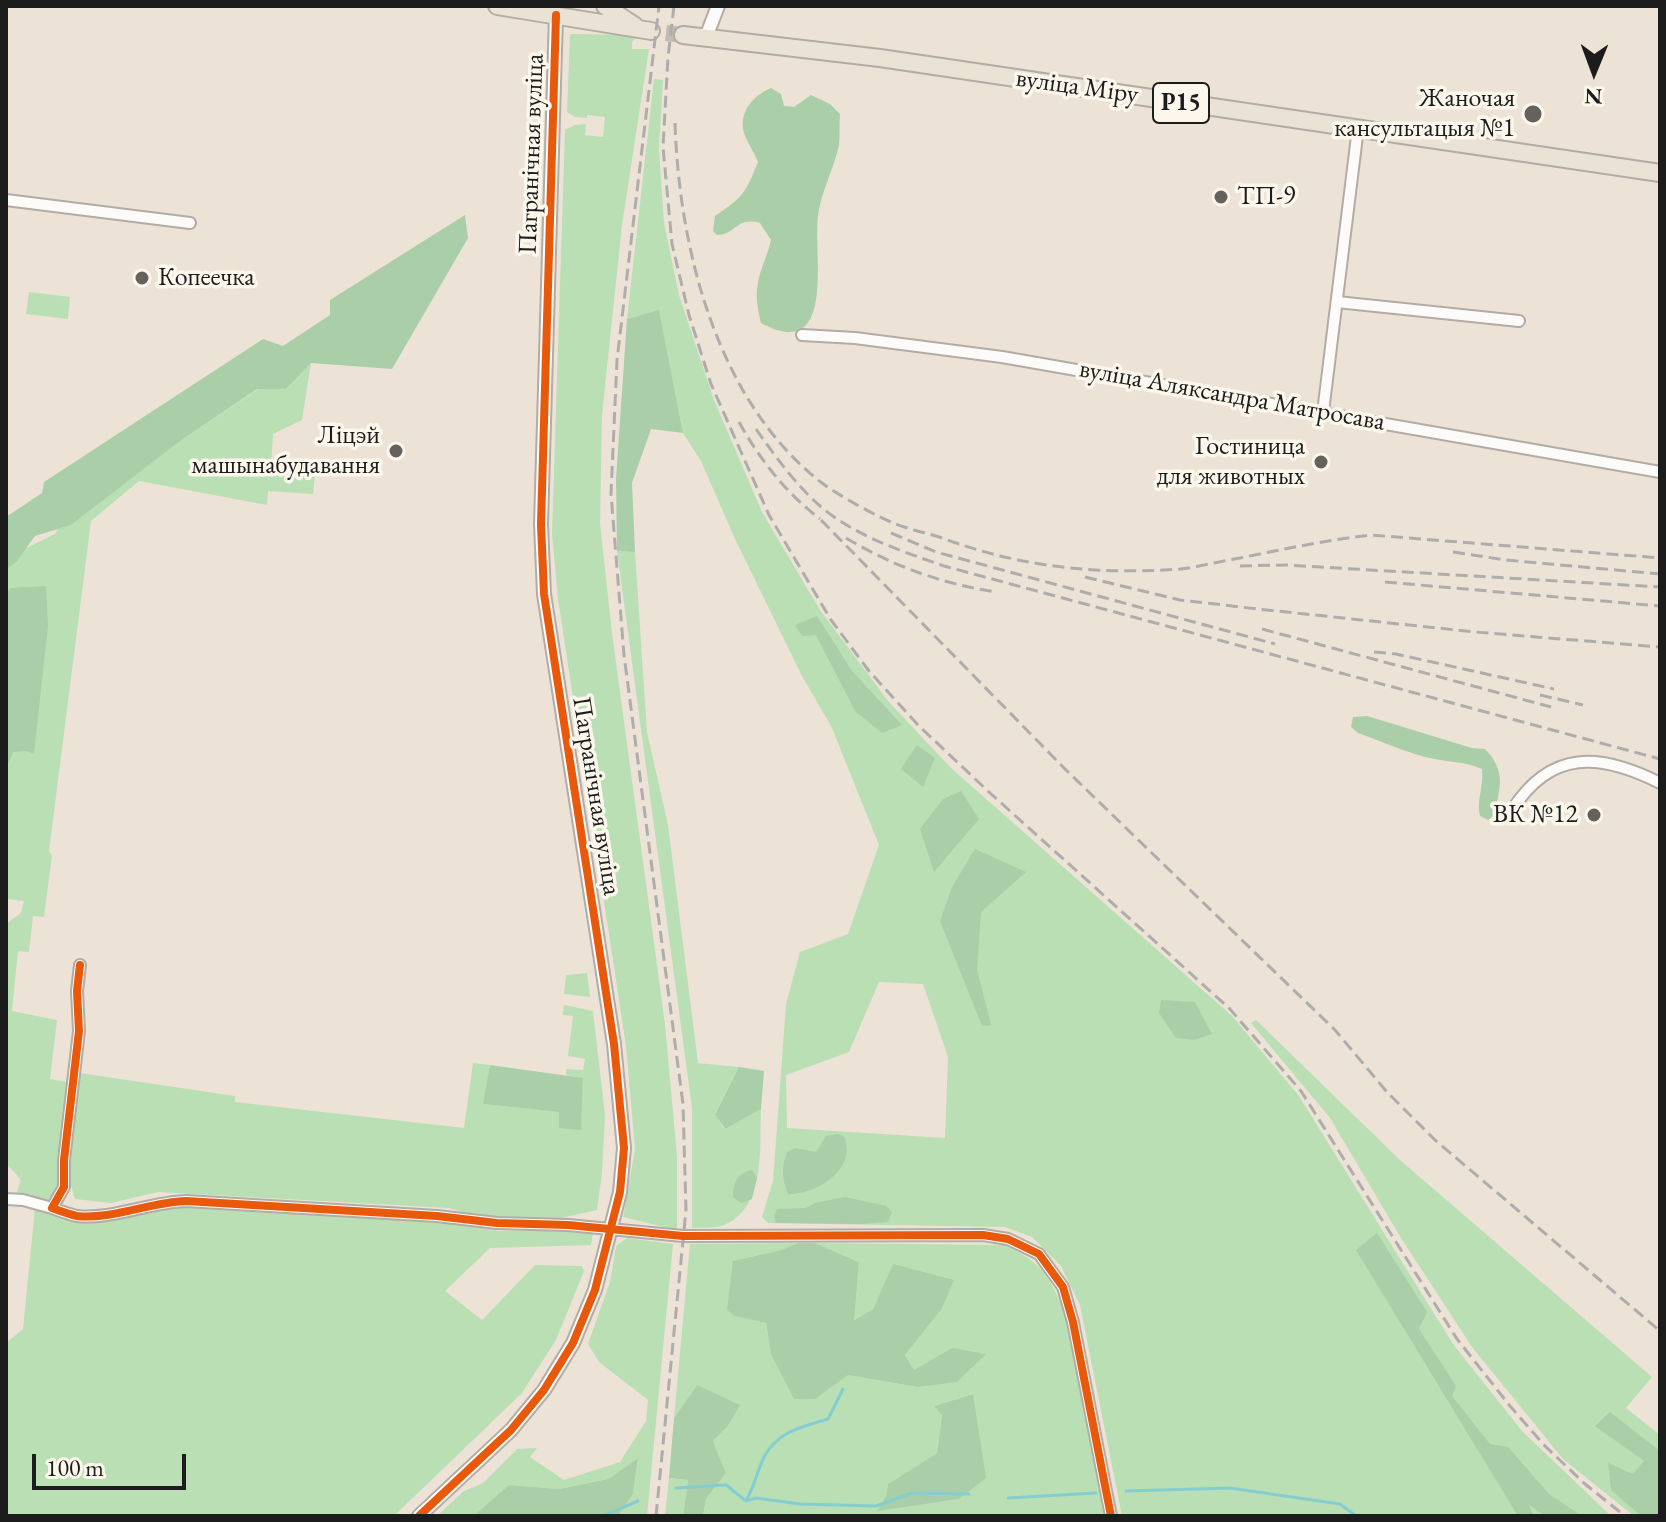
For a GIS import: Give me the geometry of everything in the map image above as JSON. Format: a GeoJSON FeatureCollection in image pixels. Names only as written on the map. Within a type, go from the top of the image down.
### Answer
{"type":"FeatureCollection","features":[{"type":"Feature","properties":{"kind":"main road","name":"вуліца Міру"},"geometry":{"type":"LineString","coordinates":[[497,6],[660,32],[880,58],[1660,173]]}},
{"type":"Feature","properties":{"kind":"main road"},"geometry":{"type":"LineString","coordinates":[[605,6],[660,32]]}},
{"type":"Feature","properties":{"kind":"street"},"geometry":{"type":"LineString","coordinates":[[706,37],[718,6]]}},
{"type":"Feature","properties":{"kind":"street","name":"Пагранічная вуліца"},"geometry":{"type":"LineString","coordinates":[[419,1516],[511,1430],[544,1390],[573,1343],[595,1290],[620,1192],[624,1148],[622,1112],[604,974],[544,594],[541,524],[556,15]]}},
{"type":"Feature","properties":{"kind":"street"},"geometry":{"type":"LineString","coordinates":[[1323,412],[1358,128]]}},
{"type":"Feature","properties":{"kind":"street"},"geometry":{"type":"LineString","coordinates":[[6,200],[190,223]]}},
{"type":"Feature","properties":{"kind":"street"},"geometry":{"type":"LineString","coordinates":[[1337,302],[1519,321]]}},
{"type":"Feature","properties":{"kind":"street","name":"вуліца Аляксандра Матросава"},"geometry":{"type":"LineString","coordinates":[[802,335],[855,338],[1002,357],[1660,472]]}},
{"type":"Feature","properties":{"kind":"street"},"geometry":{"type":"LineString","coordinates":[[1512,810],[1525,789],[1547,772],[1575,761],[1606,763],[1660,783]]}},
{"type":"Feature","properties":{"kind":"street"},"geometry":{"type":"LineString","coordinates":[[52,1208],[64,1187],[64,1160],[79,1031],[77,991],[80,965]]}},
{"type":"Feature","properties":{"kind":"street"},"geometry":{"type":"LineString","coordinates":[[6,1199],[23,1200],[75,1216],[93,1216],[162,1202],[186,1201],[683,1236],[983,1235],[1008,1239],[1039,1254],[1063,1287],[1073,1322],[1111,1516]]}},
{"type":"Feature","properties":{"kind":"green space"},"geometry":{"type":"Polygon","coordinates":[[[570,34],[638,35],[632,42],[632,49],[649,49],[622,225],[602,415],[600,523],[665,1024],[677,1156],[677,1230],[623,1217],[635,1149],[626,1046],[558,599],[552,534],[565,130],[586,124],[585,135],[603,137],[605,117],[575,117],[567,112],[570,34]]]}},
{"type":"Feature","properties":{"kind":"green space"},"geometry":{"type":"Polygon","coordinates":[[[654,79],[663,80],[659,148],[664,223],[679,295],[714,400],[762,512],[820,610],[888,701],[951,768],[1232,1016],[1299,1096],[1453,1344],[1522,1431],[1611,1516],[1122,1516],[1080,1305],[1061,1266],[1032,1237],[1005,1227],[768,1223],[762,1217],[773,1181],[786,1004],[800,952],[848,934],[879,845],[832,728],[802,676],[701,461],[683,433],[659,311],[627,319],[654,79]],[[879,982],[849,1052],[786,1075],[787,1128],[945,1138],[948,1057],[923,984],[879,982]]]}},
{"type":"Feature","properties":{"kind":"green space"},"geometry":{"type":"Polygon","coordinates":[[[771,88],[781,94],[784,106],[794,107],[811,95],[830,104],[840,114],[839,145],[818,216],[816,300],[811,317],[801,329],[785,332],[761,323],[757,288],[771,240],[760,223],[746,222],[723,234],[717,235],[713,231],[715,216],[742,194],[758,162],[744,133],[743,118],[753,100],[771,88]]]}},
{"type":"Feature","properties":{"kind":"green space"},"geometry":{"type":"Polygon","coordinates":[[[465,215],[468,238],[392,369],[311,363],[286,389],[257,389],[183,439],[71,525],[35,536],[17,561],[6,570],[6,517],[42,493],[44,482],[263,339],[283,346],[330,315],[330,300],[465,215]]]}},
{"type":"Feature","properties":{"kind":"green space"},"geometry":{"type":"Polygon","coordinates":[[[29,292],[70,297],[68,319],[26,314],[29,292]]]}},
{"type":"Feature","properties":{"kind":"green space"},"geometry":{"type":"Polygon","coordinates":[[[659,310],[683,433],[651,429],[632,483],[635,552],[617,551],[616,479],[627,319],[659,310]]]}},
{"type":"Feature","properties":{"kind":"green space"},"geometry":{"type":"Polygon","coordinates":[[[311,363],[302,420],[273,434],[271,467],[315,475],[313,494],[268,491],[267,505],[139,481],[91,521],[49,851],[52,855],[44,917],[33,916],[29,952],[18,951],[12,1011],[57,1020],[50,1079],[67,1082],[59,1159],[62,1211],[105,1214],[159,1203],[442,1220],[499,1231],[569,1229],[593,1233],[591,1245],[490,1248],[445,1291],[482,1320],[535,1265],[582,1266],[584,1271],[556,1340],[522,1393],[394,1516],[6,1516],[6,1343],[23,1329],[35,1208],[12,1206],[21,1180],[6,1163],[6,924],[21,913],[24,901],[6,899],[6,561],[55,534],[58,529],[71,525],[183,439],[258,389],[286,389],[311,363]]]}},
{"type":"Feature","properties":{"kind":"green space"},"geometry":{"type":"Polygon","coordinates":[[[617,551],[635,552],[647,732],[668,825],[698,1063],[739,1067],[715,1113],[724,1129],[761,1109],[760,1158],[754,1190],[748,1205],[738,1216],[717,1227],[692,1228],[692,1108],[617,551]]]}},
{"type":"Feature","properties":{"kind":"green space"},"geometry":{"type":"Polygon","coordinates":[[[46,586],[48,626],[34,754],[13,752],[6,769],[6,593],[11,588],[46,586]]]}},
{"type":"Feature","properties":{"kind":"green space"},"geometry":{"type":"Polygon","coordinates":[[[817,616],[852,671],[902,725],[882,733],[855,711],[816,635],[802,636],[795,625],[817,616]]]}},
{"type":"Feature","properties":{"kind":"green space"},"geometry":{"type":"Polygon","coordinates":[[[1367,716],[1472,748],[1485,749],[1496,765],[1500,780],[1493,816],[1488,820],[1480,816],[1482,769],[1417,755],[1358,733],[1351,727],[1353,717],[1367,716]]]}},
{"type":"Feature","properties":{"kind":"green space"},"geometry":{"type":"Polygon","coordinates":[[[917,745],[935,758],[923,787],[901,769],[917,745]]]}},
{"type":"Feature","properties":{"kind":"green space"},"geometry":{"type":"Polygon","coordinates":[[[961,791],[979,819],[934,872],[920,829],[943,799],[961,791]]]}},
{"type":"Feature","properties":{"kind":"green space"},"geometry":{"type":"Polygon","coordinates":[[[975,849],[1026,872],[981,912],[977,970],[991,1025],[982,1026],[940,921],[952,887],[975,849]]]}},
{"type":"Feature","properties":{"kind":"green space"},"geometry":{"type":"Polygon","coordinates":[[[587,973],[590,997],[564,994],[566,975],[587,973]]]}},
{"type":"Feature","properties":{"kind":"green space"},"geometry":{"type":"Polygon","coordinates":[[[1161,1000],[1195,1002],[1212,1034],[1194,1040],[1176,1038],[1159,1013],[1161,1000]]]}},
{"type":"Feature","properties":{"kind":"green space"},"geometry":{"type":"Polygon","coordinates":[[[564,1005],[593,1011],[605,1115],[597,1210],[561,1218],[496,1220],[448,1208],[158,1192],[111,1203],[75,1199],[69,1152],[80,1073],[235,1096],[235,1102],[464,1128],[473,1063],[490,1065],[484,1104],[560,1112],[580,1130],[583,1079],[566,1075],[566,1069],[583,1070],[585,1059],[568,1056],[573,1016],[563,1015],[564,1005]]]}},
{"type":"Feature","properties":{"kind":"green space"},"geometry":{"type":"Polygon","coordinates":[[[1256,1020],[1400,1160],[1652,1377],[1626,1408],[1660,1435],[1660,1516],[1634,1516],[1563,1459],[1472,1347],[1401,1238],[1330,1118],[1251,1023],[1256,1020]]]}},
{"type":"Feature","properties":{"kind":"green space"},"geometry":{"type":"Polygon","coordinates":[[[490,1065],[583,1078],[581,1130],[559,1128],[559,1112],[483,1104],[490,1065]]]}},
{"type":"Feature","properties":{"kind":"green space"},"geometry":{"type":"Polygon","coordinates":[[[739,1067],[764,1071],[761,1109],[725,1129],[715,1114],[739,1067]]]}},
{"type":"Feature","properties":{"kind":"green space"},"geometry":{"type":"Polygon","coordinates":[[[838,1134],[844,1137],[847,1149],[840,1169],[822,1185],[788,1194],[783,1173],[787,1152],[795,1148],[816,1152],[826,1136],[838,1134]]]}},
{"type":"Feature","properties":{"kind":"green space"},"geometry":{"type":"Polygon","coordinates":[[[752,1170],[757,1178],[752,1199],[741,1203],[733,1197],[735,1183],[739,1176],[752,1170]]]}},
{"type":"Feature","properties":{"kind":"green space"},"geometry":{"type":"Polygon","coordinates":[[[845,1197],[886,1206],[892,1212],[888,1222],[776,1223],[774,1216],[777,1209],[806,1208],[845,1197]]]}},
{"type":"Feature","properties":{"kind":"green space"},"geometry":{"type":"Polygon","coordinates":[[[1377,1233],[1427,1312],[1419,1329],[1456,1386],[1452,1396],[1490,1444],[1508,1447],[1549,1494],[1582,1516],[1545,1516],[1528,1504],[1534,1516],[1518,1516],[1356,1250],[1377,1233]]]}},
{"type":"Feature","properties":{"kind":"green space"},"geometry":{"type":"Polygon","coordinates":[[[627,1238],[673,1244],[647,1516],[618,1516],[633,1494],[638,1458],[608,1479],[559,1489],[509,1485],[473,1516],[437,1516],[464,1491],[483,1483],[517,1449],[537,1448],[530,1457],[564,1480],[620,1462],[646,1421],[648,1400],[599,1362],[588,1344],[610,1282],[616,1246],[627,1238]]]}},
{"type":"Feature","properties":{"kind":"green space"},"geometry":{"type":"Polygon","coordinates":[[[798,1243],[733,1261],[735,1316],[766,1322],[771,1354],[848,1375],[917,1387],[985,1354],[952,1349],[914,1370],[905,1355],[941,1310],[893,1265],[873,1309],[853,1320],[859,1262],[815,1243],[1004,1245],[1028,1258],[1049,1279],[1065,1313],[1105,1516],[703,1516],[706,1499],[726,1473],[713,1441],[727,1427],[697,1385],[674,1418],[690,1244],[798,1243]],[[972,1394],[934,1406],[942,1414],[937,1453],[888,1484],[886,1496],[878,1510],[959,1499],[972,1394]]]}},
{"type":"Feature","properties":{"kind":"green space"},"geometry":{"type":"Polygon","coordinates":[[[798,1243],[815,1243],[859,1262],[854,1320],[873,1309],[893,1264],[954,1280],[941,1310],[905,1355],[914,1370],[952,1348],[986,1354],[957,1382],[917,1387],[848,1375],[815,1399],[794,1399],[771,1354],[766,1323],[735,1316],[727,1310],[733,1261],[798,1243]]]}},
{"type":"Feature","properties":{"kind":"green space"},"geometry":{"type":"Polygon","coordinates":[[[697,1385],[740,1405],[727,1427],[713,1441],[726,1473],[706,1499],[703,1516],[683,1516],[688,1480],[669,1478],[674,1418],[697,1385]]]}},
{"type":"Feature","properties":{"kind":"green space"},"geometry":{"type":"Polygon","coordinates":[[[973,1394],[986,1478],[959,1499],[877,1511],[886,1496],[888,1484],[937,1453],[942,1415],[934,1406],[973,1394]]]}},
{"type":"Feature","properties":{"kind":"green space"},"geometry":{"type":"Polygon","coordinates":[[[1610,1412],[1660,1451],[1660,1516],[1641,1516],[1611,1490],[1608,1463],[1633,1474],[1644,1461],[1595,1426],[1610,1412]]]}},
{"type":"Feature","properties":{"kind":"green space"},"geometry":{"type":"Polygon","coordinates":[[[638,1458],[633,1494],[618,1516],[473,1516],[509,1485],[559,1489],[608,1479],[638,1458]]]}},
{"type":"Feature","properties":{"kind":"green space"},"geometry":{"type":"Polygon","coordinates":[[[669,1478],[688,1480],[683,1516],[665,1516],[669,1478]]]}},
{"type":"Feature","properties":{"kind":"waterway"},"geometry":{"type":"LineString","coordinates":[[747,1499],[762,1462],[776,1441],[792,1431],[828,1419],[843,1389]]}},
{"type":"Feature","properties":{"kind":"waterway"},"geometry":{"type":"LineString","coordinates":[[676,1488],[726,1485],[746,1501],[756,1498],[800,1504],[876,1506],[912,1493],[969,1494]]}},
{"type":"Feature","properties":{"kind":"waterway"},"geometry":{"type":"LineString","coordinates":[[1126,1491],[1230,1488],[1340,1504],[1356,1516]]}},
{"type":"Feature","properties":{"kind":"waterway"},"geometry":{"type":"LineString","coordinates":[[1008,1498],[1096,1493]]}},
{"type":"Feature","properties":{"kind":"waterway"},"geometry":{"type":"LineString","coordinates":[[603,1516],[638,1501]]}},
{"type":"Feature","properties":{"kind":"waterway"},"geometry":{"type":"LineString","coordinates":[[540,1516],[550,1516]]}},
{"type":"Feature","properties":{"kind":"tunnel"},"geometry":{"type":"LineString","coordinates":[[666,33],[683,35]]}},
{"type":"Feature","properties":{"kind":"railway"},"geometry":{"type":"LineString","coordinates":[[656,1516],[686,1210],[683,1104],[624,655],[611,494],[617,360],[659,6]]}},
{"type":"Feature","properties":{"kind":"railway"},"geometry":{"type":"LineString","coordinates":[[674,6],[663,147],[672,244],[689,315],[711,384],[769,515],[831,620],[869,671],[918,725],[1229,1008],[1301,1091],[1457,1339],[1545,1446],[1625,1516]]}},
{"type":"Feature","properties":{"kind":"railway"},"geometry":{"type":"LineString","coordinates":[[675,123],[685,221],[696,271],[730,367],[755,410],[786,449],[829,488],[888,521],[1000,556],[1059,567],[1119,571],[1180,569],[1371,535],[1660,558]]}},
{"type":"Feature","properties":{"kind":"railway"},"geometry":{"type":"LineString","coordinates":[[739,422],[775,475],[820,519]]}},
{"type":"Feature","properties":{"kind":"railway"},"geometry":{"type":"LineString","coordinates":[[756,429],[794,479],[820,506],[848,526],[911,555],[1660,759]]}},
{"type":"Feature","properties":{"kind":"railway"},"geometry":{"type":"LineString","coordinates":[[821,520],[1066,770],[1335,1030],[1387,1092],[1435,1140],[1660,1331]]}},
{"type":"Feature","properties":{"kind":"railway"},"geometry":{"type":"LineString","coordinates":[[891,533],[936,552],[1275,644]]}},
{"type":"Feature","properties":{"kind":"railway"},"geometry":{"type":"LineString","coordinates":[[846,538],[918,572],[996,592]]}},
{"type":"Feature","properties":{"kind":"railway"},"geometry":{"type":"LineString","coordinates":[[1453,552],[1660,574]]}},
{"type":"Feature","properties":{"kind":"railway"},"geometry":{"type":"LineString","coordinates":[[1240,566],[1286,565],[1660,587]]}},
{"type":"Feature","properties":{"kind":"railway"},"geometry":{"type":"LineString","coordinates":[[1085,577],[1180,600],[1475,632],[1660,647]]}},
{"type":"Feature","properties":{"kind":"railway"},"geometry":{"type":"LineString","coordinates":[[1385,582],[1660,606]]}},
{"type":"Feature","properties":{"kind":"railway"},"geometry":{"type":"LineString","coordinates":[[1262,629],[1551,707]]}},
{"type":"Feature","properties":{"kind":"railway"},"geometry":{"type":"LineString","coordinates":[[1374,652],[1396,654],[1554,689]]}},
{"type":"Feature","properties":{"kind":"railway"},"geometry":{"type":"LineString","coordinates":[[1540,695],[1583,705]]}},
{"type":"Feature","properties":{"kind":"cycle path"},"geometry":{"type":"LineString","coordinates":[[419,1516],[511,1430],[544,1390],[573,1343],[595,1290],[620,1192],[624,1148],[614,1044],[544,594],[541,524],[556,15]]}},
{"type":"Feature","properties":{"kind":"cycle path"},"geometry":{"type":"LineString","coordinates":[[80,965],[77,991],[79,1031],[64,1160],[64,1187],[52,1208],[90,1217],[186,1201],[437,1216],[497,1223],[568,1225],[683,1236],[983,1235],[1008,1239],[1039,1254],[1063,1287],[1073,1322],[1111,1516]]}},
{"type":"Feature","properties":{"kind":"place","name":"Жаночая кансультацыя №1"},"geometry":{"type":"Point","coordinates":[1533,114]}},
{"type":"Feature","properties":{"kind":"place","name":"ТП-9"},"geometry":{"type":"Point","coordinates":[1221,197]}},
{"type":"Feature","properties":{"kind":"place","name":"Копеечка"},"geometry":{"type":"Point","coordinates":[142,278]}},
{"type":"Feature","properties":{"kind":"place","name":"Ліцэй машынабудавання"},"geometry":{"type":"Point","coordinates":[396,451]}},
{"type":"Feature","properties":{"kind":"place","name":"Гостиница для животных"},"geometry":{"type":"Point","coordinates":[1321,462]}},
{"type":"Feature","properties":{"kind":"place","name":"ВК №12"},"geometry":{"type":"Point","coordinates":[1594,815]}}]}
